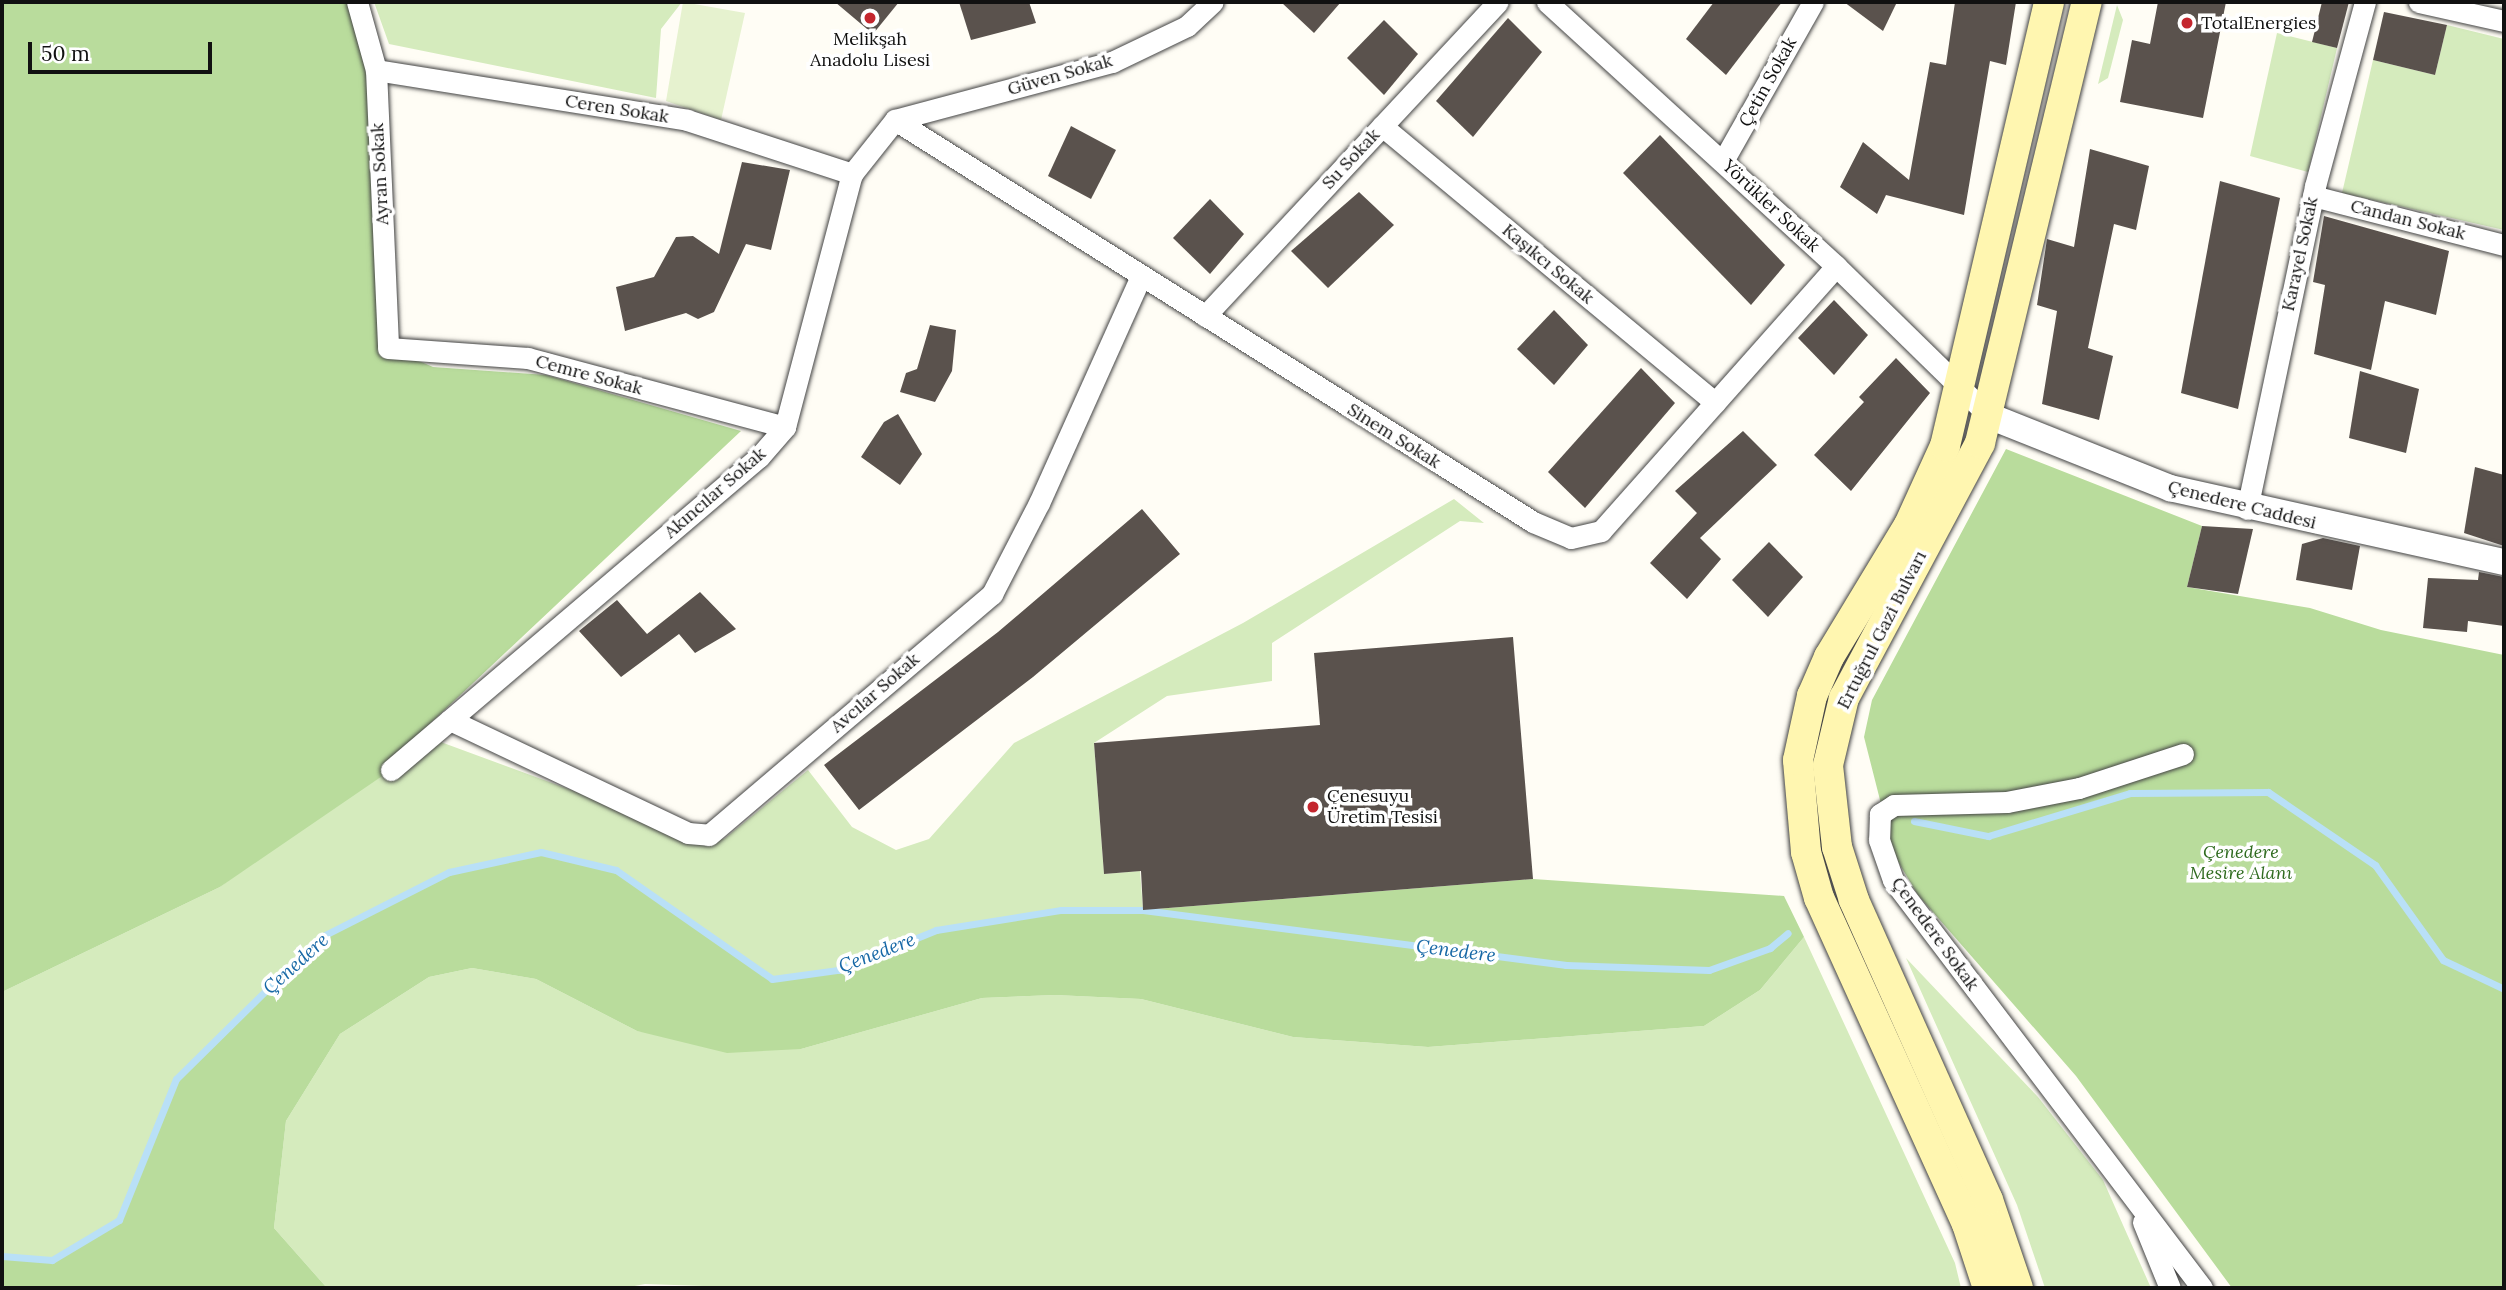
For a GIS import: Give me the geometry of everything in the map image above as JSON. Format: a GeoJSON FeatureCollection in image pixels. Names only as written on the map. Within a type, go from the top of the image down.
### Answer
{"type":"FeatureCollection","features":[{"type":"Feature","properties":{"kind":"main road","name":"Ertuğrul Gazi Bulvarı"},"geometry":{"type":"LineString","coordinates":[[1988,1288],[1967,1224],[1819,898],[1806,852],[1798,780],[1801,735],[1812,696],[1829,657],[1931,483],[1961,387],[2049,2]]}},
{"type":"Feature","properties":{"kind":"main road","name":"Ertuğrul Gazi Bulvarı"},"geometry":{"type":"LineString","coordinates":[[2018,1288],[1988,1200],[1854,900],[1837,847],[1828,765],[1844,698],[1970,467],[1989,416],[2087,2]]}},
{"type":"Feature","properties":{"kind":"street","name":"Ayran Sokak"},"geometry":{"type":"LineString","coordinates":[[357,2],[376,70],[388,348]]}},
{"type":"Feature","properties":{"kind":"street","name":"Güven Sokak"},"geometry":{"type":"LineString","coordinates":[[895,120],[1112,62],[1187,26],[1213,2]]}},
{"type":"Feature","properties":{"kind":"street","name":"Su Sokak"},"geometry":{"type":"LineString","coordinates":[[1205,316],[1498,2]]}},
{"type":"Feature","properties":{"kind":"street","name":"Yörükler Sokak"},"geometry":{"type":"LineString","coordinates":[[1547,2],[1836,266],[1989,416]]}},
{"type":"Feature","properties":{"kind":"street","name":"Çetin Sokak"},"geometry":{"type":"LineString","coordinates":[[1723,161],[1812,2]]}},
{"type":"Feature","properties":{"kind":"street","name":"Karayel Sokak"},"geometry":{"type":"LineString","coordinates":[[2247,509],[2313,196],[2365,2]]}},
{"type":"Feature","properties":{"kind":"street"},"geometry":{"type":"LineString","coordinates":[[2419,2],[2504,21]]}},
{"type":"Feature","properties":{"kind":"street","name":"Ceren Sokak"},"geometry":{"type":"LineString","coordinates":[[376,70],[687,120],[852,174]]}},
{"type":"Feature","properties":{"kind":"street","name":"Akıncılar Sokak"},"geometry":{"type":"LineString","coordinates":[[391,770],[759,457],[785,427],[852,174],[895,120]]}},
{"type":"Feature","properties":{"kind":"street","name":"Sinem Sokak"},"geometry":{"type":"LineString","coordinates":[[895,120],[1532,522],[1571,538],[1601,531],[1836,266]]}},
{"type":"Feature","properties":{"kind":"street","name":"Kaşıkcı Sokak"},"geometry":{"type":"LineString","coordinates":[[1382,126],[1715,402]]}},
{"type":"Feature","properties":{"kind":"street","name":"Candan Sokak"},"geometry":{"type":"LineString","coordinates":[[2313,196],[2504,245]]}},
{"type":"Feature","properties":{"kind":"street","name":"Avcılar Sokak"},"geometry":{"type":"LineString","coordinates":[[450,720],[688,833],[709,835],[992,594],[1040,503],[1141,276]]}},
{"type":"Feature","properties":{"kind":"street","name":"Cemre Sokak"},"geometry":{"type":"LineString","coordinates":[[388,348],[528,358],[785,427]]}},
{"type":"Feature","properties":{"kind":"street","name":"Çenedere Caddesi"},"geometry":{"type":"LineString","coordinates":[[1989,416],[2170,488],[2247,509],[2504,562]]}},
{"type":"Feature","properties":{"kind":"street","name":"Çenedere Sokak"},"geometry":{"type":"LineString","coordinates":[[2183,754],[2079,788],[2007,802],[1894,805],[1881,814],[1879,840],[1893,880],[2202,1288]]}},
{"type":"Feature","properties":{"kind":"street","name":"Çenedere Sokak"},"geometry":{"type":"LineString","coordinates":[[2130,1191],[2170,1288]]}},
{"type":"Feature","properties":{"kind":"green space"},"geometry":{"type":"Polygon","coordinates":[[[2,2],[357,2],[376,70],[389,348],[433,367],[546,375],[741,431],[419,734],[391,770],[220,887],[2,992],[2,2]]]}},
{"type":"Feature","properties":{"kind":"green space"},"geometry":{"type":"Polygon","coordinates":[[[374,2],[682,2],[661,29],[656,98],[389,44],[374,2]]]}},
{"type":"Feature","properties":{"kind":"green space"},"geometry":{"type":"Polygon","coordinates":[[[683,2],[745,13],[721,120],[666,101],[683,2]]]}},
{"type":"Feature","properties":{"kind":"green space"},"geometry":{"type":"Polygon","coordinates":[[[2117,5],[2123,20],[2108,78],[2098,84],[2117,5]]]}},
{"type":"Feature","properties":{"kind":"green space"},"geometry":{"type":"Polygon","coordinates":[[[2447,25],[2504,39],[2504,230],[2342,193],[2373,60],[2435,75],[2447,25]]]}},
{"type":"Feature","properties":{"kind":"green space"},"geometry":{"type":"Polygon","coordinates":[[[2277,33],[2337,48],[2308,172],[2250,156],[2277,33]]]}},
{"type":"Feature","properties":{"kind":"green space","name":"Çenedere Mesire Alanı"},"geometry":{"type":"Polygon","coordinates":[[[2006,449],[2202,526],[2187,587],[2310,608],[2381,630],[2504,655],[2504,1288],[2232,1288],[2076,1076],[1918,895],[1894,855],[1864,737],[1872,700],[2006,449]]]}},
{"type":"Feature","properties":{"kind":"green space"},"geometry":{"type":"Polygon","coordinates":[[[1454,499],[1484,523],[1460,521],[1272,643],[1272,681],[1167,696],[1094,743],[1104,874],[1140,871],[1143,910],[1061,910],[936,930],[838,970],[772,979],[616,870],[449,872],[319,938],[176,1079],[119,1220],[52,1260],[2,1256],[2,992],[220,887],[419,734],[688,833],[724,839],[808,770],[852,827],[896,850],[929,839],[1014,743],[1243,623],[1454,499]]]}},
{"type":"Feature","properties":{"kind":"green space"},"geometry":{"type":"Polygon","coordinates":[[[541,852],[616,870],[772,979],[838,970],[936,930],[1061,910],[1143,910],[1533,879],[1784,896],[1804,937],[1760,990],[1704,1026],[1428,1047],[1293,1037],[1141,999],[1055,995],[982,998],[801,1049],[727,1053],[637,1031],[536,979],[472,968],[429,977],[340,1034],[286,1121],[274,1228],[327,1288],[2,1288],[2,1256],[52,1260],[119,1220],[176,1079],[319,938],[449,872],[541,852]]]}},
{"type":"Feature","properties":{"kind":"green space"},"geometry":{"type":"Polygon","coordinates":[[[1804,937],[1955,1263],[1961,1288],[762,1288],[645,1284],[624,1288],[327,1288],[274,1228],[286,1121],[340,1034],[429,977],[472,968],[536,979],[637,1031],[801,1049],[982,998],[1055,995],[1141,999],[1293,1037],[1428,1047],[1704,1026],[1760,990],[1804,937]]]}},
{"type":"Feature","properties":{"kind":"green space"},"geometry":{"type":"Polygon","coordinates":[[[1906,958],[2038,1097],[2103,1180],[2151,1288],[2045,1288],[2017,1205],[1906,958]]]}},
{"type":"Feature","properties":{"kind":"building","name":"Melikşah Anadolu Lisesi"},"geometry":{"type":"Polygon","coordinates":[[[835,2],[899,2],[873,34],[835,2]]]}},
{"type":"Feature","properties":{"kind":"building"},"geometry":{"type":"Polygon","coordinates":[[[959,2],[1029,2],[1036,23],[971,40],[959,2]]]}},
{"type":"Feature","properties":{"kind":"building"},"geometry":{"type":"Polygon","coordinates":[[[1281,2],[1341,2],[1314,33],[1281,2]]]}},
{"type":"Feature","properties":{"kind":"building"},"geometry":{"type":"Polygon","coordinates":[[[1714,2],[1782,2],[1726,75],[1686,39],[1714,2]]]}},
{"type":"Feature","properties":{"kind":"building"},"geometry":{"type":"Polygon","coordinates":[[[1844,2],[1897,2],[1883,31],[1844,2]]]}},
{"type":"Feature","properties":{"kind":"building"},"geometry":{"type":"Polygon","coordinates":[[[1955,2],[2016,2],[2006,65],[1990,61],[1964,215],[1886,195],[1877,214],[1840,187],[1863,142],[1909,180],[1930,62],[1946,65],[1955,2]]]}},
{"type":"Feature","properties":{"kind":"building"},"geometry":{"type":"Polygon","coordinates":[[[2158,2],[2226,2],[2203,118],[2120,102],[2132,40],[2150,44],[2158,2]]]}},
{"type":"Feature","properties":{"kind":"building"},"geometry":{"type":"Polygon","coordinates":[[[2322,2],[2349,2],[2337,48],[2312,42],[2322,2]]]}},
{"type":"Feature","properties":{"kind":"building"},"geometry":{"type":"Polygon","coordinates":[[[2384,12],[2447,25],[2435,75],[2373,60],[2384,12]]]}},
{"type":"Feature","properties":{"kind":"building"},"geometry":{"type":"Polygon","coordinates":[[[1508,18],[1542,52],[1473,137],[1436,101],[1508,18]]]}},
{"type":"Feature","properties":{"kind":"building"},"geometry":{"type":"Polygon","coordinates":[[[1384,20],[1418,54],[1384,95],[1347,58],[1384,20]]]}},
{"type":"Feature","properties":{"kind":"building"},"geometry":{"type":"Polygon","coordinates":[[[1071,126],[1116,150],[1091,199],[1048,176],[1071,126]]]}},
{"type":"Feature","properties":{"kind":"building"},"geometry":{"type":"Polygon","coordinates":[[[1660,135],[1785,265],[1751,305],[1623,173],[1660,135]]]}},
{"type":"Feature","properties":{"kind":"building"},"geometry":{"type":"Polygon","coordinates":[[[2090,149],[2149,166],[2136,230],[2114,224],[2088,348],[2113,356],[2099,420],[2042,404],[2057,311],[2037,305],[2047,239],[2074,247],[2090,149]]]}},
{"type":"Feature","properties":{"kind":"building"},"geometry":{"type":"Polygon","coordinates":[[[742,162],[790,170],[771,250],[746,244],[714,312],[698,319],[686,313],[625,331],[616,287],[654,277],[676,237],[693,236],[719,254],[742,162]]]}},
{"type":"Feature","properties":{"kind":"building"},"geometry":{"type":"Polygon","coordinates":[[[2220,181],[2280,198],[2238,409],[2181,393],[2220,181]]]}},
{"type":"Feature","properties":{"kind":"building"},"geometry":{"type":"Polygon","coordinates":[[[1359,192],[1394,225],[1328,288],[1291,251],[1359,192]]]}},
{"type":"Feature","properties":{"kind":"building"},"geometry":{"type":"Polygon","coordinates":[[[1210,199],[1244,234],[1210,274],[1173,238],[1210,199]]]}},
{"type":"Feature","properties":{"kind":"building"},"geometry":{"type":"Polygon","coordinates":[[[2324,216],[2449,251],[2436,315],[2385,301],[2371,370],[2314,354],[2325,285],[2313,282],[2324,216]]]}},
{"type":"Feature","properties":{"kind":"building"},"geometry":{"type":"Polygon","coordinates":[[[1834,300],[1868,335],[1834,375],[1798,338],[1834,300]]]}},
{"type":"Feature","properties":{"kind":"building"},"geometry":{"type":"Polygon","coordinates":[[[1554,310],[1588,345],[1554,385],[1517,349],[1554,310]]]}},
{"type":"Feature","properties":{"kind":"building"},"geometry":{"type":"Polygon","coordinates":[[[930,325],[956,330],[952,371],[935,402],[900,392],[906,373],[917,369],[930,325]]]}},
{"type":"Feature","properties":{"kind":"building"},"geometry":{"type":"Polygon","coordinates":[[[1896,358],[1930,393],[1851,491],[1814,455],[1864,402],[1859,397],[1896,358]]]}},
{"type":"Feature","properties":{"kind":"building"},"geometry":{"type":"Polygon","coordinates":[[[1641,368],[1675,403],[1585,508],[1548,472],[1641,368]]]}},
{"type":"Feature","properties":{"kind":"building"},"geometry":{"type":"Polygon","coordinates":[[[2360,371],[2419,389],[2406,453],[2349,438],[2360,371]]]}},
{"type":"Feature","properties":{"kind":"building"},"geometry":{"type":"Polygon","coordinates":[[[898,414],[922,454],[900,485],[861,457],[884,422],[898,414]]]}},
{"type":"Feature","properties":{"kind":"building"},"geometry":{"type":"Polygon","coordinates":[[[1743,431],[1777,465],[1700,538],[1721,559],[1687,599],[1650,563],[1697,513],[1675,491],[1743,431]]]}},
{"type":"Feature","properties":{"kind":"building"},"geometry":{"type":"Polygon","coordinates":[[[2475,467],[2504,475],[2504,546],[2464,533],[2475,467]]]}},
{"type":"Feature","properties":{"kind":"building"},"geometry":{"type":"Polygon","coordinates":[[[1142,509],[1180,554],[1033,677],[859,810],[824,765],[998,632],[1142,509]]]}},
{"type":"Feature","properties":{"kind":"building"},"geometry":{"type":"Polygon","coordinates":[[[2202,526],[2253,529],[2238,594],[2187,587],[2202,526]]]}},
{"type":"Feature","properties":{"kind":"building"},"geometry":{"type":"Polygon","coordinates":[[[2323,538],[2360,546],[2352,590],[2296,580],[2302,544],[2323,538]]]}},
{"type":"Feature","properties":{"kind":"building"},"geometry":{"type":"Polygon","coordinates":[[[1769,542],[1803,577],[1768,617],[1732,580],[1769,542]]]}},
{"type":"Feature","properties":{"kind":"building"},"geometry":{"type":"Polygon","coordinates":[[[2479,572],[2504,577],[2504,626],[2468,621],[2467,632],[2423,628],[2428,578],[2478,580],[2479,572]]]}},
{"type":"Feature","properties":{"kind":"building"},"geometry":{"type":"Polygon","coordinates":[[[700,592],[736,629],[695,653],[679,634],[621,677],[579,631],[617,600],[647,634],[700,592]]]}},
{"type":"Feature","properties":{"kind":"building","name":"Çenesuyu Üretim Tesisi"},"geometry":{"type":"Polygon","coordinates":[[[1513,637],[1533,879],[1143,910],[1141,871],[1104,874],[1094,743],[1320,725],[1314,653],[1513,637]]]}},
{"type":"Feature","properties":{"kind":"waterway"},"geometry":{"type":"LineString","coordinates":[[1914,821],[1988,836],[2130,793],[2268,792],[2375,865],[2443,960],[2504,989]]}},
{"type":"Feature","properties":{"kind":"waterway","name":"Çenedere"},"geometry":{"type":"LineString","coordinates":[[2,1256],[52,1260],[119,1220],[176,1079],[319,938],[449,872],[541,852],[616,870],[772,979],[838,970],[936,930],[1061,910],[1143,910],[1566,965],[1709,970],[1770,948],[1788,933]]}},
{"type":"Feature","properties":{"kind":"place","name":"Melikşah Anadolu Lisesi"},"geometry":{"type":"Point","coordinates":[870,18]}},
{"type":"Feature","properties":{"kind":"place","name":"TotalEnergies"},"geometry":{"type":"Point","coordinates":[2187,23]}},
{"type":"Feature","properties":{"kind":"place","name":"Çenesuyu Üretim Tesisi"},"geometry":{"type":"Point","coordinates":[1313,807]}}]}
